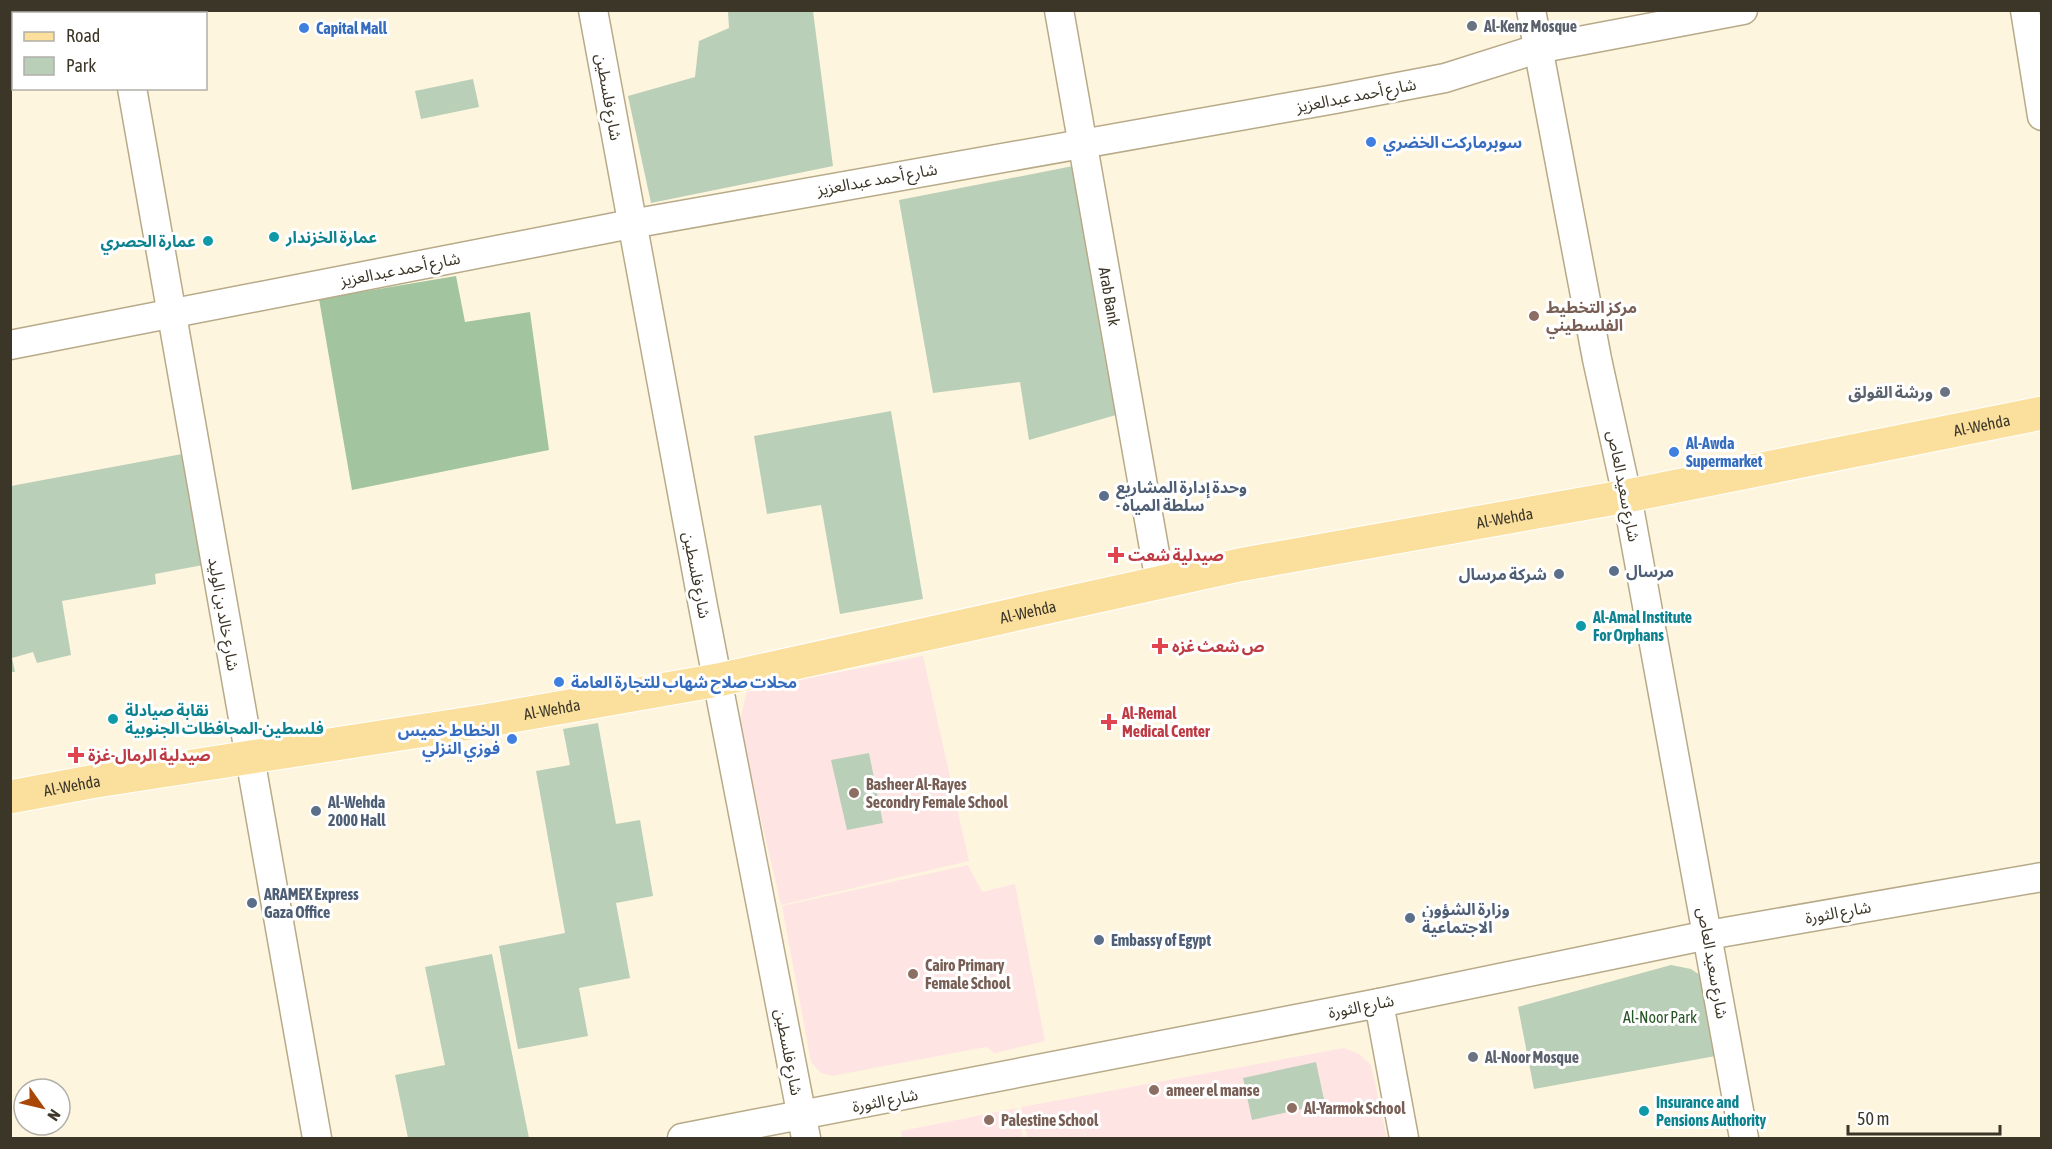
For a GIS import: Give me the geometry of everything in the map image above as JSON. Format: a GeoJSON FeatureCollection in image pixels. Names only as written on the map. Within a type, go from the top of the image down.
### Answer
{"type":"FeatureCollection","features":[{"type":"Feature","properties":{"kind":"main road","name":"Al-Wehda"},"geometry":{"type":"LineString","coordinates":[[10,797],[484,721],[718,680],[1160,582],[1627,496],[2042,413]]}},
{"type":"Feature","properties":{"kind":"street","name":"شارع فلسطين"},"geometry":{"type":"LineString","coordinates":[[593,10],[631,224],[804,1127]]}},
{"type":"Feature","properties":{"kind":"street","name":"Arab Bank"},"geometry":{"type":"LineString","coordinates":[[1059,10],[1160,582]]}},
{"type":"Feature","properties":{"kind":"street","name":"شارع سعيد العاص"},"geometry":{"type":"LineString","coordinates":[[1531,10],[1627,496],[1744,1138]]}},
{"type":"Feature","properties":{"kind":"street","name":"شارع أحمد عبدالعزيز"},"geometry":{"type":"LineString","coordinates":[[10,345],[631,224],[1444,78],[1537,49],[1743,10]]}},
{"type":"Feature","properties":{"kind":"street"},"geometry":{"type":"LineString","coordinates":[[2025,10],[2042,116]]}},
{"type":"Feature","properties":{"kind":"street","name":"شارع خالد بن الوليد"},"geometry":{"type":"LineString","coordinates":[[132,90],[317,1138]]}},
{"type":"Feature","properties":{"kind":"street","name":"شارع الثورة"},"geometry":{"type":"LineString","coordinates":[[682,1138],[804,1127],[1708,934],[2042,877]]}},
{"type":"Feature","properties":{"kind":"street"},"geometry":{"type":"LineString","coordinates":[[1379,1003],[1404,1138]]}},
{"type":"Feature","properties":{"kind":"shaded area","name":"Basheer Al-Rayes Secondry Female School"},"geometry":{"type":"Polygon","coordinates":[[[923,656],[969,861],[781,905],[739,725],[747,690],[923,656]]]}},
{"type":"Feature","properties":{"kind":"shaded area","name":"Cairo Primary Female School"},"geometry":{"type":"Polygon","coordinates":[[[968,865],[982,892],[1015,884],[1045,1041],[995,1053],[986,1047],[832,1076],[821,1073],[811,1062],[782,906],[968,865]]]}},
{"type":"Feature","properties":{"kind":"shaded area","name":"Al-Yarmok School"},"geometry":{"type":"Polygon","coordinates":[[[1344,1048],[1359,1054],[1371,1065],[1387,1138],[1027,1138],[1021,1107],[1344,1048]]]}},
{"type":"Feature","properties":{"kind":"shaded area","name":"Palestine School"},"geometry":{"type":"Polygon","coordinates":[[[1017,1108],[1023,1138],[897,1138],[902,1137],[901,1131],[1017,1108]]]}},
{"type":"Feature","properties":{"kind":"green space"},"geometry":{"type":"Polygon","coordinates":[[[728,11],[813,11],[833,166],[651,203],[628,96],[695,77],[699,41],[729,28],[728,11]]]}},
{"type":"Feature","properties":{"kind":"green space"},"geometry":{"type":"Polygon","coordinates":[[[473,79],[479,107],[421,119],[415,91],[473,79]]]}},
{"type":"Feature","properties":{"kind":"green space"},"geometry":{"type":"Polygon","coordinates":[[[1073,166],[1116,415],[1029,440],[1020,382],[933,393],[899,200],[1073,166]]]}},
{"type":"Feature","properties":{"kind":"green space"},"geometry":{"type":"Polygon","coordinates":[[[456,276],[465,322],[530,312],[549,450],[352,490],[319,299],[456,276]]]}},
{"type":"Feature","properties":{"kind":"green space"},"geometry":{"type":"Polygon","coordinates":[[[891,411],[923,599],[840,614],[821,505],[767,514],[754,436],[891,411]]]}},
{"type":"Feature","properties":{"kind":"green space"},"geometry":{"type":"Polygon","coordinates":[[[182,454],[203,565],[155,574],[156,584],[62,601],[71,655],[37,663],[33,652],[12,658],[15,672],[11,672],[11,486],[182,454]]]}},
{"type":"Feature","properties":{"kind":"green space"},"geometry":{"type":"Polygon","coordinates":[[[598,723],[616,824],[640,820],[653,896],[616,903],[630,978],[579,988],[588,1036],[518,1049],[499,946],[565,933],[536,771],[570,765],[563,729],[598,723]]]}},
{"type":"Feature","properties":{"kind":"green space"},"geometry":{"type":"Polygon","coordinates":[[[869,753],[883,823],[847,830],[831,760],[869,753]]]}},
{"type":"Feature","properties":{"kind":"green space"},"geometry":{"type":"Polygon","coordinates":[[[492,954],[529,1138],[408,1138],[395,1075],[445,1065],[425,967],[492,954]]]}},
{"type":"Feature","properties":{"kind":"green space","name":"Al-Noor Park"},"geometry":{"type":"Polygon","coordinates":[[[1671,965],[1691,969],[1703,977],[1721,1055],[1534,1089],[1518,1007],[1671,965]]]}},
{"type":"Feature","properties":{"kind":"green space"},"geometry":{"type":"Polygon","coordinates":[[[1316,1062],[1325,1104],[1252,1120],[1243,1078],[1316,1062]]]}},
{"type":"Feature","properties":{"kind":"place","name":"Al-Kenz Mosque"},"geometry":{"type":"Point","coordinates":[1472,26]}},
{"type":"Feature","properties":{"kind":"place","name":"Capital Mall"},"geometry":{"type":"Point","coordinates":[304,28]}},
{"type":"Feature","properties":{"kind":"place","name":"سوبرماركت الخضري"},"geometry":{"type":"Point","coordinates":[1371,142]}},
{"type":"Feature","properties":{"kind":"place","name":"عمارة الخزندار"},"geometry":{"type":"Point","coordinates":[274,237]}},
{"type":"Feature","properties":{"kind":"place","name":"عمارة الحصري"},"geometry":{"type":"Point","coordinates":[208,241]}},
{"type":"Feature","properties":{"kind":"place","name":"مركز التخطيط الفلسطيني"},"geometry":{"type":"Point","coordinates":[1534,316]}},
{"type":"Feature","properties":{"kind":"place","name":"ورشة القولق"},"geometry":{"type":"Point","coordinates":[1945,392]}},
{"type":"Feature","properties":{"kind":"place","name":"Al-Awda Supermarket"},"geometry":{"type":"Point","coordinates":[1674,452]}},
{"type":"Feature","properties":{"kind":"place","name":"وحدة إدارة المشاريع - سلطة المياه"},"geometry":{"type":"Point","coordinates":[1104,496]}},
{"type":"Feature","properties":{"kind":"place","name":"صيدلية شعت"},"geometry":{"type":"Point","coordinates":[1116,555]}},
{"type":"Feature","properties":{"kind":"place","name":"مرسال"},"geometry":{"type":"Point","coordinates":[1614,571]}},
{"type":"Feature","properties":{"kind":"place","name":"شركة مرسال"},"geometry":{"type":"Point","coordinates":[1559,574]}},
{"type":"Feature","properties":{"kind":"place","name":"Al-Amal Institute For Orphans"},"geometry":{"type":"Point","coordinates":[1581,626]}},
{"type":"Feature","properties":{"kind":"place","name":"ص شعث غزه"},"geometry":{"type":"Point","coordinates":[1160,646]}},
{"type":"Feature","properties":{"kind":"place","name":"محلات صلاح شهاب للتجارة العامة"},"geometry":{"type":"Point","coordinates":[559,682]}},
{"type":"Feature","properties":{"kind":"place","name":"نقابة صيادلة فلسطين-المحافظات الجنوبية"},"geometry":{"type":"Point","coordinates":[113,719]}},
{"type":"Feature","properties":{"kind":"place","name":"Al-Remal Medical Center"},"geometry":{"type":"Point","coordinates":[1109,722]}},
{"type":"Feature","properties":{"kind":"place","name":"الخطاط خميس فوزي النزلي"},"geometry":{"type":"Point","coordinates":[512,739]}},
{"type":"Feature","properties":{"kind":"place","name":"صيدلية الرمال-غزة"},"geometry":{"type":"Point","coordinates":[76,755]}},
{"type":"Feature","properties":{"kind":"place","name":"Basheer Al-Rayes Secondry Female School"},"geometry":{"type":"Point","coordinates":[854,793]}},
{"type":"Feature","properties":{"kind":"place","name":"Al-Wehda 2000 Hall"},"geometry":{"type":"Point","coordinates":[316,811]}},
{"type":"Feature","properties":{"kind":"place","name":"ARAMEX Express Gaza Office"},"geometry":{"type":"Point","coordinates":[252,903]}},
{"type":"Feature","properties":{"kind":"place","name":"وزارة الشؤون الاجتماعية"},"geometry":{"type":"Point","coordinates":[1410,918]}},
{"type":"Feature","properties":{"kind":"place","name":"Embassy of Egypt"},"geometry":{"type":"Point","coordinates":[1099,940]}},
{"type":"Feature","properties":{"kind":"place","name":"Cairo Primary Female School"},"geometry":{"type":"Point","coordinates":[913,974]}},
{"type":"Feature","properties":{"kind":"place","name":"Al-Noor Mosque"},"geometry":{"type":"Point","coordinates":[1473,1057]}},
{"type":"Feature","properties":{"kind":"place","name":"ameer el manse"},"geometry":{"type":"Point","coordinates":[1154,1090]}},
{"type":"Feature","properties":{"kind":"place","name":"Al-Yarmok School"},"geometry":{"type":"Point","coordinates":[1292,1108]}},
{"type":"Feature","properties":{"kind":"place","name":"Insurance and Pensions Authority"},"geometry":{"type":"Point","coordinates":[1644,1111]}},
{"type":"Feature","properties":{"kind":"place","name":"Palestine School"},"geometry":{"type":"Point","coordinates":[989,1120]}}]}
